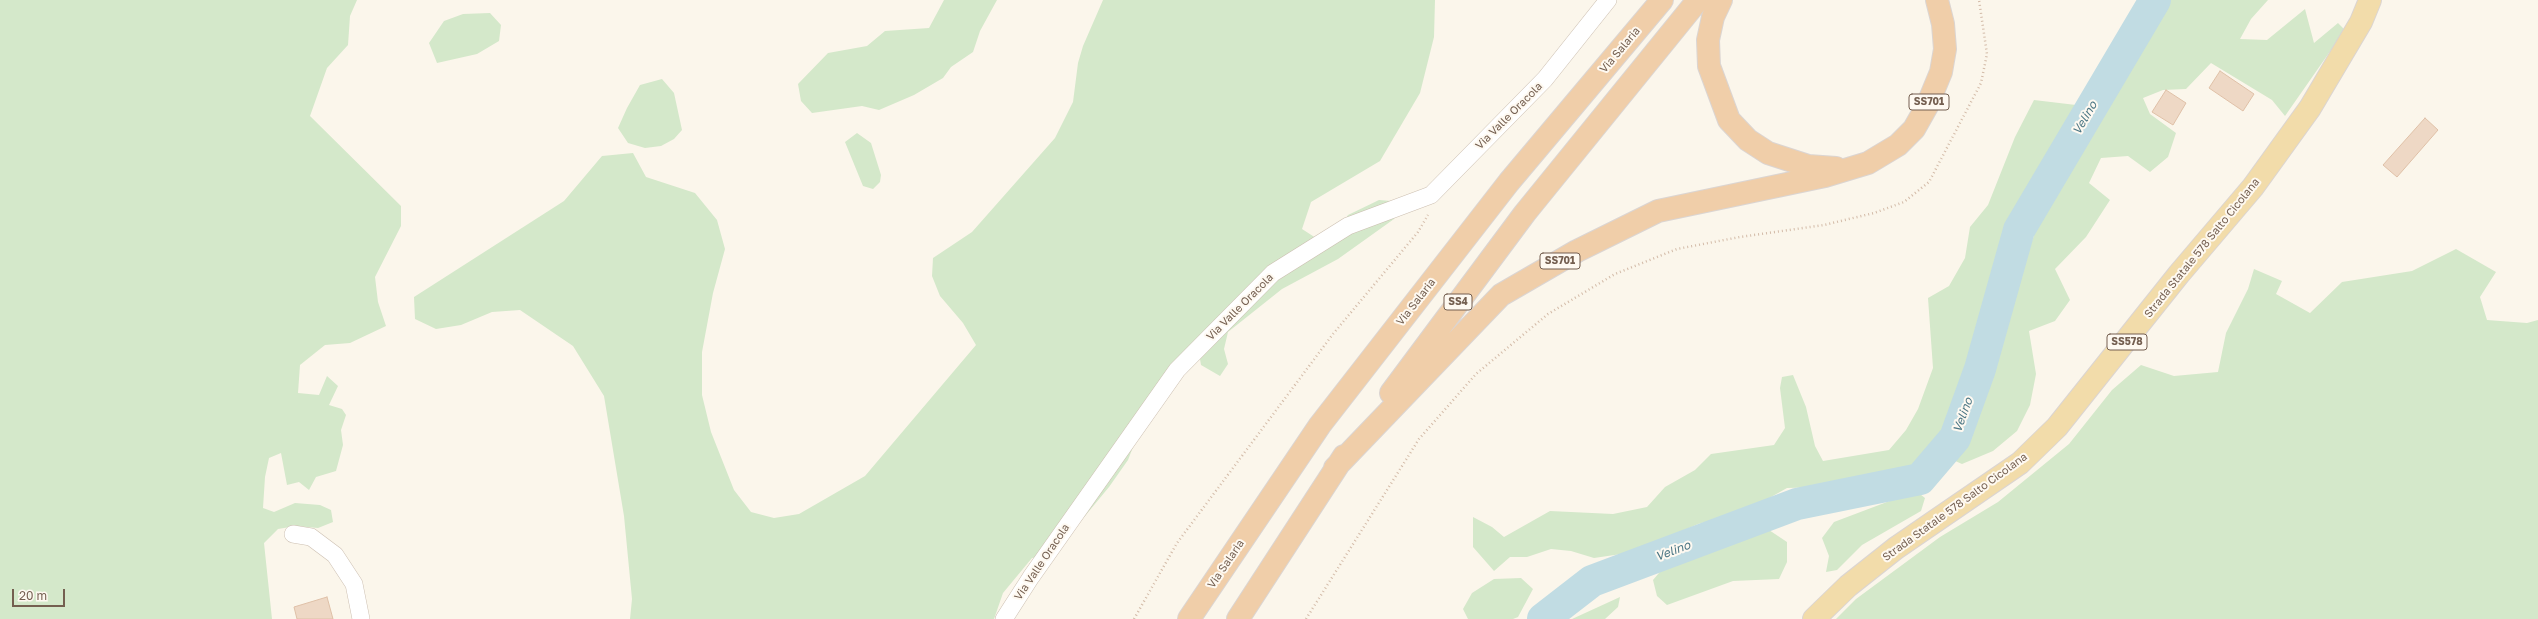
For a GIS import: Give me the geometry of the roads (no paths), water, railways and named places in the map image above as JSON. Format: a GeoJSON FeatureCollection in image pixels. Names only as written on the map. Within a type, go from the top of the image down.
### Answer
{"type":"FeatureCollection","features":[{"type":"Feature","properties":{"kind":"highway"},"geometry":{"type":"LineString","coordinates":[[1509,182],[1643,0]]}},
{"type":"Feature","properties":{"kind":"highway","name":"Via Salaria"},"geometry":{"type":"LineString","coordinates":[[1189,619],[1320,425],[1509,182],[1662,0]]}},
{"type":"Feature","properties":{"kind":"highway","name":"SS4"},"geometry":{"type":"LineString","coordinates":[[1238,619],[1335,468],[1525,213],[1698,0]]}},
{"type":"Feature","properties":{"kind":"highway","name":"SS701"},"geometry":{"type":"LineString","coordinates":[[1721,0],[1713,17],[1708,40],[1709,66],[1729,120],[1748,140],[1768,153],[1808,166],[1826,168],[1851,167]]}},
{"type":"Feature","properties":{"kind":"highway","name":"SS701"},"geometry":{"type":"LineString","coordinates":[[1335,468],[1501,296],[1564,258],[1658,211],[1825,176],[1868,162],[1898,145],[1914,128],[1927,106],[1941,72],[1945,49],[1943,24],[1937,0]]}},
{"type":"Feature","properties":{"kind":"main road","name":"Strada Statale 578 Salto Cicolana"},"geometry":{"type":"LineString","coordinates":[[1814,619],[1848,586],[1896,548],[2020,463],[2057,427],[2179,274],[2253,187],[2310,108],[2361,22],[2370,0]]}},
{"type":"Feature","properties":{"kind":"street","name":"Via Valle Oracola"},"geometry":{"type":"LineString","coordinates":[[1004,619],[1031,577],[1177,370],[1272,273],[1348,226],[1431,195],[1546,79],[1608,0]]}},
{"type":"Feature","properties":{"kind":"street"},"geometry":{"type":"LineString","coordinates":[[293,534],[311,537],[335,555],[354,584],[361,619]]}},
{"type":"Feature","properties":{"kind":"waterway","name":"Velino"},"geometry":{"type":"LineString","coordinates":[[1543,619],[1592,581],[1797,504],[1920,479],[1955,438],[1980,369],[2019,230],[2155,0]]}}]}
